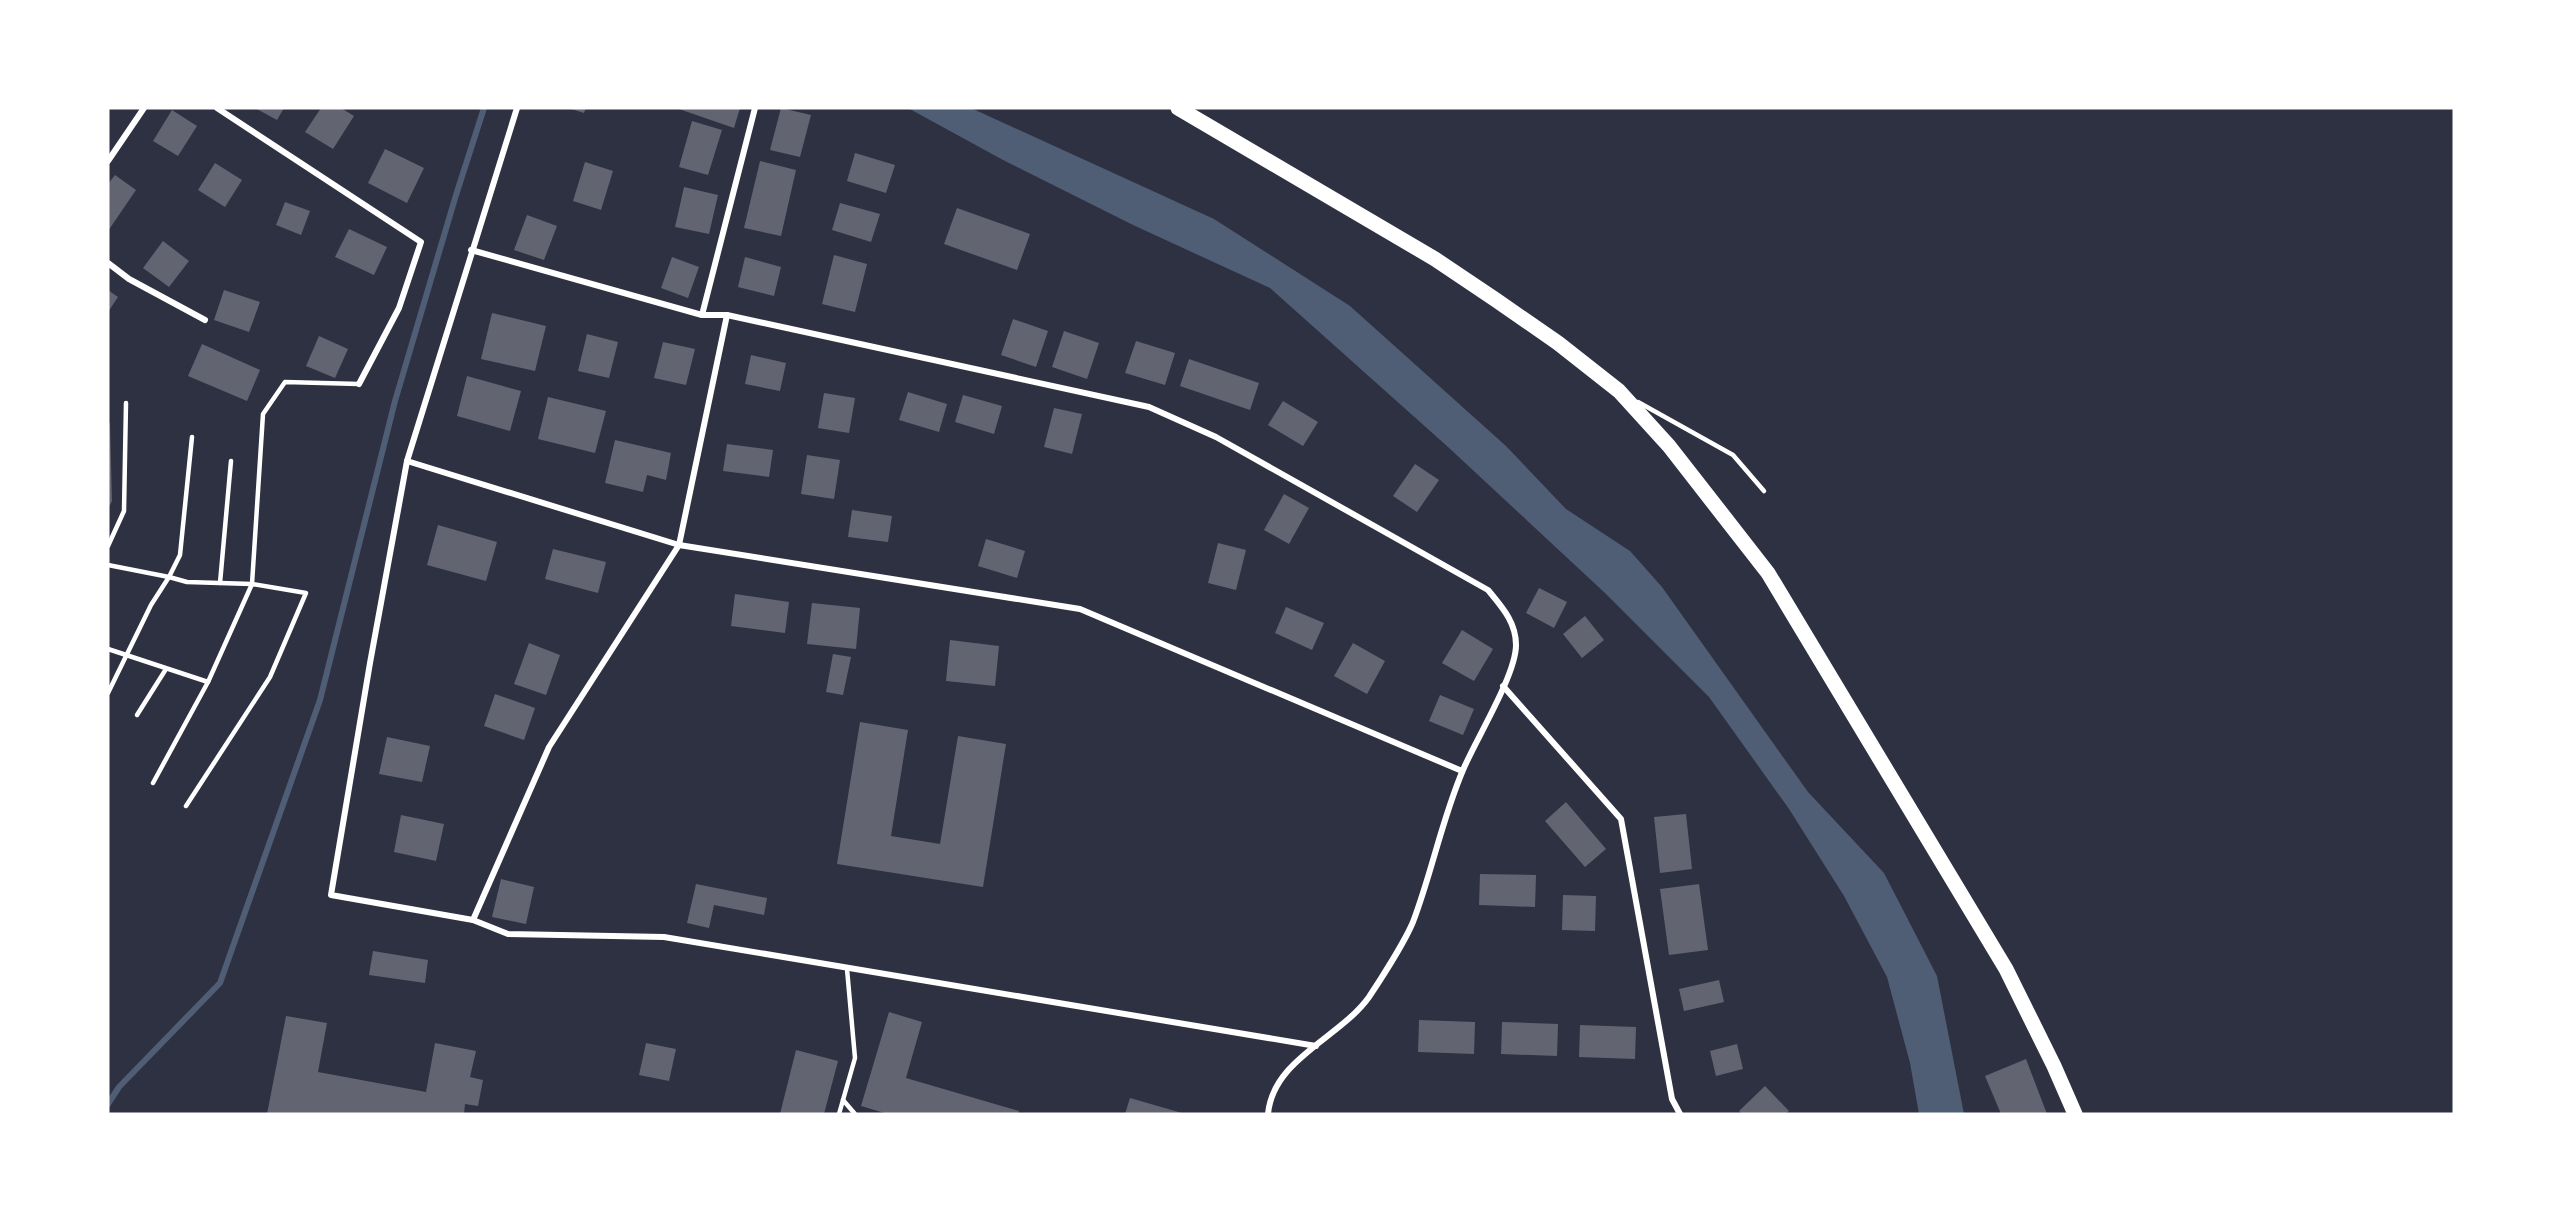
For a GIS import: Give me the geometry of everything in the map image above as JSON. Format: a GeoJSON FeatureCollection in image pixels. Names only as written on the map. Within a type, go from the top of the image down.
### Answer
{"type":"FeatureCollection","features":[{"type":"Feature","properties":{"kind":"main road"},"geometry":{"type":"LineString","coordinates":[[1178,108],[1435,259],[1558,343],[1619,392],[1670,446],[1768,573],[2006,969],[2054,1066],[2074,1114]]}},
{"type":"Feature","properties":{"kind":"street"},"geometry":{"type":"LineString","coordinates":[[108,161],[144,108]]}},
{"type":"Feature","properties":{"kind":"street"},"geometry":{"type":"LineString","coordinates":[[217,108],[421,242],[399,308],[359,384]]}},
{"type":"Feature","properties":{"kind":"street"},"geometry":{"type":"LineString","coordinates":[[517,108],[407,461],[331,895],[473,920],[508,934],[664,937],[1316,1046]]}},
{"type":"Feature","properties":{"kind":"street"},"geometry":{"type":"LineString","coordinates":[[702,315],[755,108]]}},
{"type":"Feature","properties":{"kind":"street"},"geometry":{"type":"LineString","coordinates":[[471,250],[702,315],[727,315],[1149,407],[1216,437],[1488,590],[1513,622],[1516,645],[1513,665],[1462,771],[1412,924],[1369,996],[1350,1019],[1293,1065],[1280,1079],[1269,1100],[1268,1114]]}},
{"type":"Feature","properties":{"kind":"street"},"geometry":{"type":"LineString","coordinates":[[108,263],[129,279],[205,320]]}},
{"type":"Feature","properties":{"kind":"street"},"geometry":{"type":"LineString","coordinates":[[473,920],[549,747],[679,545],[727,315]]}},
{"type":"Feature","properties":{"kind":"street"},"geometry":{"type":"LineString","coordinates":[[407,461],[679,545],[1080,609],[1462,771]]}},
{"type":"Feature","properties":{"kind":"street"},"geometry":{"type":"LineString","coordinates":[[1503,686],[1621,819],[1672,1099],[1680,1114]]}},
{"type":"Feature","properties":{"kind":"lane"},"geometry":{"type":"LineString","coordinates":[[153,783],[208,682],[252,584],[263,414],[285,382],[359,384]]}},
{"type":"Feature","properties":{"kind":"lane"},"geometry":{"type":"LineString","coordinates":[[1619,392],[1733,455],[1764,491]]}},
{"type":"Feature","properties":{"kind":"lane"},"geometry":{"type":"LineString","coordinates":[[108,546],[124,511],[126,403]]}},
{"type":"Feature","properties":{"kind":"lane"},"geometry":{"type":"LineString","coordinates":[[108,693],[151,605],[180,555],[192,437]]}},
{"type":"Feature","properties":{"kind":"lane"},"geometry":{"type":"LineString","coordinates":[[220,583],[231,461]]}},
{"type":"Feature","properties":{"kind":"lane"},"geometry":{"type":"LineString","coordinates":[[108,565],[187,582],[252,584],[306,594],[270,677],[186,806]]}},
{"type":"Feature","properties":{"kind":"lane"},"geometry":{"type":"LineString","coordinates":[[108,649],[208,682]]}},
{"type":"Feature","properties":{"kind":"lane"},"geometry":{"type":"LineString","coordinates":[[137,715],[166,669]]}},
{"type":"Feature","properties":{"kind":"lane"},"geometry":{"type":"LineString","coordinates":[[839,1114],[855,1058],[847,969]]}},
{"type":"Feature","properties":{"kind":"lane"},"geometry":{"type":"LineString","coordinates":[[843,1100],[855,1114]]}},
{"type":"Feature","properties":{"kind":"water"},"geometry":{"type":"Polygon","coordinates":[[[908,108],[971,108],[1214,219],[1350,306],[1506,446],[1566,509],[1630,551],[1662,587],[1808,792],[1884,873],[1937,976],[1964,1114],[1919,1114],[1910,1063],[1887,977],[1844,896],[1789,809],[1709,697],[1605,593],[1448,447],[1270,288],[1133,225],[1003,160],[908,108]]]}},
{"type":"Feature","properties":{"kind":"building"},"geometry":{"type":"Polygon","coordinates":[[[255,108],[284,108],[277,120],[255,108]]]}},
{"type":"Feature","properties":{"kind":"building"},"geometry":{"type":"Polygon","coordinates":[[[321,108],[341,108],[354,116],[333,149],[305,132],[321,108]]]}},
{"type":"Feature","properties":{"kind":"building"},"geometry":{"type":"Polygon","coordinates":[[[568,108],[586,108],[584,113],[568,108]]]}},
{"type":"Feature","properties":{"kind":"building"},"geometry":{"type":"Polygon","coordinates":[[[676,108],[740,108],[734,128],[676,108]]]}},
{"type":"Feature","properties":{"kind":"building"},"geometry":{"type":"Polygon","coordinates":[[[781,108],[811,115],[800,157],[770,150],[781,108]]]}},
{"type":"Feature","properties":{"kind":"building"},"geometry":{"type":"Polygon","coordinates":[[[172,110],[197,126],[178,156],[153,141],[172,110]]]}},
{"type":"Feature","properties":{"kind":"building"},"geometry":{"type":"Polygon","coordinates":[[[692,121],[722,130],[708,175],[679,167],[692,121]]]}},
{"type":"Feature","properties":{"kind":"building"},"geometry":{"type":"Polygon","coordinates":[[[385,149],[424,168],[407,203],[368,183],[385,149]]]}},
{"type":"Feature","properties":{"kind":"building"},"geometry":{"type":"Polygon","coordinates":[[[855,153],[895,165],[886,193],[847,181],[855,153]]]}},
{"type":"Feature","properties":{"kind":"building"},"geometry":{"type":"Polygon","coordinates":[[[760,161],[796,170],[781,236],[744,228],[760,161]]]}},
{"type":"Feature","properties":{"kind":"building"},"geometry":{"type":"Polygon","coordinates":[[[585,162],[613,171],[601,210],[573,201],[585,162]]]}},
{"type":"Feature","properties":{"kind":"building"},"geometry":{"type":"Polygon","coordinates":[[[215,163],[242,180],[225,207],[198,190],[215,163]]]}},
{"type":"Feature","properties":{"kind":"building"},"geometry":{"type":"Polygon","coordinates":[[[115,175],[136,190],[108,231],[108,184],[115,175]]]}},
{"type":"Feature","properties":{"kind":"building"},"geometry":{"type":"Polygon","coordinates":[[[684,187],[718,195],[709,234],[675,227],[684,187]]]}},
{"type":"Feature","properties":{"kind":"building"},"geometry":{"type":"Polygon","coordinates":[[[285,202],[310,211],[301,235],[276,225],[285,202]]]}},
{"type":"Feature","properties":{"kind":"building"},"geometry":{"type":"Polygon","coordinates":[[[840,203],[880,214],[871,242],[832,230],[840,203]]]}},
{"type":"Feature","properties":{"kind":"building"},"geometry":{"type":"Polygon","coordinates":[[[957,208],[1030,234],[1017,270],[944,244],[957,208]]]}},
{"type":"Feature","properties":{"kind":"building"},"geometry":{"type":"Polygon","coordinates":[[[527,215],[557,226],[544,260],[514,250],[527,215]]]}},
{"type":"Feature","properties":{"kind":"building"},"geometry":{"type":"Polygon","coordinates":[[[349,229],[387,247],[374,275],[335,257],[349,229]]]}},
{"type":"Feature","properties":{"kind":"building"},"geometry":{"type":"Polygon","coordinates":[[[163,241],[189,261],[169,287],[143,268],[163,241]]]}},
{"type":"Feature","properties":{"kind":"building"},"geometry":{"type":"Polygon","coordinates":[[[834,255],[867,264],[855,312],[822,304],[834,255]]]}},
{"type":"Feature","properties":{"kind":"building"},"geometry":{"type":"Polygon","coordinates":[[[672,257],[699,267],[688,298],[661,288],[672,257]]]}},
{"type":"Feature","properties":{"kind":"building"},"geometry":{"type":"Polygon","coordinates":[[[745,257],[781,267],[774,296],[738,287],[745,257]]]}},
{"type":"Feature","properties":{"kind":"building"},"geometry":{"type":"Polygon","coordinates":[[[108,290],[118,297],[108,312],[108,290]]]}},
{"type":"Feature","properties":{"kind":"building"},"geometry":{"type":"Polygon","coordinates":[[[224,290],[260,302],[249,332],[214,320],[224,290]]]}},
{"type":"Feature","properties":{"kind":"building"},"geometry":{"type":"Polygon","coordinates":[[[492,313],[546,326],[535,371],[481,359],[492,313]]]}},
{"type":"Feature","properties":{"kind":"building"},"geometry":{"type":"Polygon","coordinates":[[[1013,319],[1048,331],[1036,367],[1001,355],[1013,319]]]}},
{"type":"Feature","properties":{"kind":"building"},"geometry":{"type":"Polygon","coordinates":[[[1064,331],[1099,343],[1087,379],[1052,367],[1064,331]]]}},
{"type":"Feature","properties":{"kind":"building"},"geometry":{"type":"Polygon","coordinates":[[[587,334],[618,342],[609,378],[578,371],[587,334]]]}},
{"type":"Feature","properties":{"kind":"building"},"geometry":{"type":"Polygon","coordinates":[[[319,336],[348,349],[335,378],[306,366],[319,336]]]}},
{"type":"Feature","properties":{"kind":"building"},"geometry":{"type":"Polygon","coordinates":[[[1136,341],[1175,353],[1165,385],[1125,373],[1136,341]]]}},
{"type":"Feature","properties":{"kind":"building"},"geometry":{"type":"Polygon","coordinates":[[[663,342],[695,349],[686,385],[654,378],[663,342]]]}},
{"type":"Feature","properties":{"kind":"building"},"geometry":{"type":"Polygon","coordinates":[[[202,344],[260,370],[247,401],[188,376],[202,344]]]}},
{"type":"Feature","properties":{"kind":"building"},"geometry":{"type":"Polygon","coordinates":[[[751,355],[786,363],[780,391],[745,384],[751,355]]]}},
{"type":"Feature","properties":{"kind":"building"},"geometry":{"type":"Polygon","coordinates":[[[1189,359],[1259,383],[1250,410],[1180,386],[1189,359]]]}},
{"type":"Feature","properties":{"kind":"building"},"geometry":{"type":"Polygon","coordinates":[[[467,376],[521,391],[510,431],[457,416],[467,376]]]}},
{"type":"Feature","properties":{"kind":"building"},"geometry":{"type":"Polygon","coordinates":[[[908,392],[947,404],[939,432],[899,420],[908,392]]]}},
{"type":"Feature","properties":{"kind":"building"},"geometry":{"type":"Polygon","coordinates":[[[824,393],[855,398],[849,433],[818,428],[824,393]]]}},
{"type":"Feature","properties":{"kind":"building"},"geometry":{"type":"Polygon","coordinates":[[[963,395],[1002,406],[994,434],[955,422],[963,395]]]}},
{"type":"Feature","properties":{"kind":"building"},"geometry":{"type":"Polygon","coordinates":[[[548,397],[606,411],[595,453],[538,439],[548,397]]]}},
{"type":"Feature","properties":{"kind":"building"},"geometry":{"type":"Polygon","coordinates":[[[1283,401],[1318,422],[1303,446],[1268,425],[1283,401]]]}},
{"type":"Feature","properties":{"kind":"building"},"geometry":{"type":"Polygon","coordinates":[[[1054,408],[1082,414],[1072,454],[1044,447],[1054,408]]]}},
{"type":"Feature","properties":{"kind":"building"},"geometry":{"type":"Polygon","coordinates":[[[108,423],[110,423],[112,501],[108,509],[108,423]]]}},
{"type":"Feature","properties":{"kind":"building"},"geometry":{"type":"Polygon","coordinates":[[[615,440],[671,453],[666,480],[647,475],[643,492],[605,483],[615,440]]]}},
{"type":"Feature","properties":{"kind":"building"},"geometry":{"type":"Polygon","coordinates":[[[727,444],[773,450],[769,477],[723,471],[727,444]]]}},
{"type":"Feature","properties":{"kind":"building"},"geometry":{"type":"Polygon","coordinates":[[[807,455],[840,460],[834,499],[801,494],[807,455]]]}},
{"type":"Feature","properties":{"kind":"building"},"geometry":{"type":"Polygon","coordinates":[[[1415,464],[1439,480],[1417,512],[1393,496],[1415,464]]]}},
{"type":"Feature","properties":{"kind":"building"},"geometry":{"type":"Polygon","coordinates":[[[1284,494],[1309,508],[1289,544],[1264,530],[1284,494]]]}},
{"type":"Feature","properties":{"kind":"building"},"geometry":{"type":"Polygon","coordinates":[[[852,510],[892,516],[888,542],[848,537],[852,510]]]}},
{"type":"Feature","properties":{"kind":"building"},"geometry":{"type":"Polygon","coordinates":[[[438,525],[497,542],[486,581],[427,565],[438,525]]]}},
{"type":"Feature","properties":{"kind":"building"},"geometry":{"type":"Polygon","coordinates":[[[986,539],[1025,551],[1017,578],[978,566],[986,539]]]}},
{"type":"Feature","properties":{"kind":"building"},"geometry":{"type":"Polygon","coordinates":[[[1218,543],[1246,550],[1236,590],[1208,583],[1218,543]]]}},
{"type":"Feature","properties":{"kind":"building"},"geometry":{"type":"Polygon","coordinates":[[[553,549],[606,562],[598,593],[545,579],[553,549]]]}},
{"type":"Feature","properties":{"kind":"building"},"geometry":{"type":"Polygon","coordinates":[[[1539,588],[1567,602],[1554,628],[1526,613],[1539,588]]]}},
{"type":"Feature","properties":{"kind":"building"},"geometry":{"type":"Polygon","coordinates":[[[735,594],[789,602],[785,633],[731,626],[735,594]]]}},
{"type":"Feature","properties":{"kind":"building"},"geometry":{"type":"Polygon","coordinates":[[[812,603],[860,608],[856,649],[807,644],[812,603]]]}},
{"type":"Feature","properties":{"kind":"building"},"geometry":{"type":"Polygon","coordinates":[[[1286,607],[1324,623],[1312,650],[1275,633],[1286,607]]]}},
{"type":"Feature","properties":{"kind":"building"},"geometry":{"type":"Polygon","coordinates":[[[1585,616],[1604,640],[1582,658],[1563,634],[1585,616]]]}},
{"type":"Feature","properties":{"kind":"building"},"geometry":{"type":"Polygon","coordinates":[[[1462,630],[1493,649],[1474,681],[1442,663],[1462,630]]]}},
{"type":"Feature","properties":{"kind":"building"},"geometry":{"type":"Polygon","coordinates":[[[950,640],[999,646],[995,686],[946,681],[950,640]]]}},
{"type":"Feature","properties":{"kind":"building"},"geometry":{"type":"Polygon","coordinates":[[[529,643],[560,655],[546,695],[514,684],[529,643]]]}},
{"type":"Feature","properties":{"kind":"building"},"geometry":{"type":"Polygon","coordinates":[[[1353,643],[1385,661],[1367,694],[1334,676],[1353,643]]]}},
{"type":"Feature","properties":{"kind":"building"},"geometry":{"type":"Polygon","coordinates":[[[833,654],[851,657],[843,695],[826,692],[833,654]]]}},
{"type":"Feature","properties":{"kind":"building"},"geometry":{"type":"Polygon","coordinates":[[[495,694],[535,708],[524,740],[484,726],[495,694]]]}},
{"type":"Feature","properties":{"kind":"building"},"geometry":{"type":"Polygon","coordinates":[[[1440,695],[1474,709],[1463,735],[1429,721],[1440,695]]]}},
{"type":"Feature","properties":{"kind":"building"},"geometry":{"type":"Polygon","coordinates":[[[860,722],[908,730],[891,836],[940,844],[958,736],[1006,744],[983,887],[837,864],[860,722]]]}},
{"type":"Feature","properties":{"kind":"building"},"geometry":{"type":"Polygon","coordinates":[[[387,737],[430,746],[422,782],[379,774],[387,737]]]}},
{"type":"Feature","properties":{"kind":"building"},"geometry":{"type":"Polygon","coordinates":[[[1566,802],[1606,849],[1585,867],[1545,821],[1566,802]]]}},
{"type":"Feature","properties":{"kind":"building"},"geometry":{"type":"Polygon","coordinates":[[[1686,814],[1692,869],[1660,873],[1654,817],[1686,814]]]}},
{"type":"Feature","properties":{"kind":"building"},"geometry":{"type":"Polygon","coordinates":[[[401,815],[444,824],[436,861],[394,852],[401,815]]]}},
{"type":"Feature","properties":{"kind":"building"},"geometry":{"type":"Polygon","coordinates":[[[1480,874],[1536,875],[1535,907],[1479,905],[1480,874]]]}},
{"type":"Feature","properties":{"kind":"building"},"geometry":{"type":"Polygon","coordinates":[[[501,879],[534,887],[526,924],[492,917],[501,879]]]}},
{"type":"Feature","properties":{"kind":"building"},"geometry":{"type":"Polygon","coordinates":[[[696,884],[767,898],[764,915],[714,905],[709,928],[687,923],[696,884]]]}},
{"type":"Feature","properties":{"kind":"building"},"geometry":{"type":"Polygon","coordinates":[[[1699,884],[1708,950],[1669,955],[1660,889],[1699,884]]]}},
{"type":"Feature","properties":{"kind":"building"},"geometry":{"type":"Polygon","coordinates":[[[1563,895],[1596,896],[1595,931],[1562,930],[1563,895]]]}},
{"type":"Feature","properties":{"kind":"building"},"geometry":{"type":"Polygon","coordinates":[[[373,951],[428,960],[425,983],[369,975],[373,951]]]}},
{"type":"Feature","properties":{"kind":"building"},"geometry":{"type":"Polygon","coordinates":[[[1719,980],[1724,1002],[1684,1011],[1679,989],[1719,980]]]}},
{"type":"Feature","properties":{"kind":"building"},"geometry":{"type":"Polygon","coordinates":[[[889,1012],[922,1022],[906,1078],[1019,1111],[1018,1114],[888,1114],[861,1106],[889,1012]]]}},
{"type":"Feature","properties":{"kind":"building"},"geometry":{"type":"Polygon","coordinates":[[[286,1016],[327,1023],[318,1072],[426,1092],[435,1043],[476,1051],[470,1077],[483,1080],[478,1106],[465,1104],[464,1114],[267,1114],[286,1016]]]}},
{"type":"Feature","properties":{"kind":"building"},"geometry":{"type":"Polygon","coordinates":[[[1419,1020],[1475,1022],[1474,1054],[1418,1052],[1419,1020]]]}},
{"type":"Feature","properties":{"kind":"building"},"geometry":{"type":"Polygon","coordinates":[[[1502,1022],[1558,1024],[1557,1056],[1501,1054],[1502,1022]]]}},
{"type":"Feature","properties":{"kind":"building"},"geometry":{"type":"Polygon","coordinates":[[[1580,1025],[1636,1027],[1635,1059],[1579,1057],[1580,1025]]]}},
{"type":"Feature","properties":{"kind":"building"},"geometry":{"type":"Polygon","coordinates":[[[646,1043],[676,1049],[669,1081],[639,1075],[646,1043]]]}},
{"type":"Feature","properties":{"kind":"building"},"geometry":{"type":"Polygon","coordinates":[[[1737,1044],[1743,1069],[1716,1076],[1710,1051],[1737,1044]]]}},
{"type":"Feature","properties":{"kind":"building"},"geometry":{"type":"Polygon","coordinates":[[[796,1050],[838,1061],[824,1114],[780,1114],[796,1050]]]}},
{"type":"Feature","properties":{"kind":"building"},"geometry":{"type":"Polygon","coordinates":[[[2026,1059],[2047,1114],[2001,1114],[1985,1076],[2026,1059]]]}},
{"type":"Feature","properties":{"kind":"building"},"geometry":{"type":"Polygon","coordinates":[[[1765,1086],[1789,1111],[1785,1114],[1742,1114],[1739,1111],[1765,1086]]]}},
{"type":"Feature","properties":{"kind":"building"},"geometry":{"type":"Polygon","coordinates":[[[1130,1098],[1182,1113],[1182,1114],[1125,1114],[1130,1098]]]}},
{"type":"Feature","properties":{"kind":"waterway"},"geometry":{"type":"LineString","coordinates":[[108,1104],[119,1087],[220,983],[320,700],[395,401],[484,108]]}}]}
